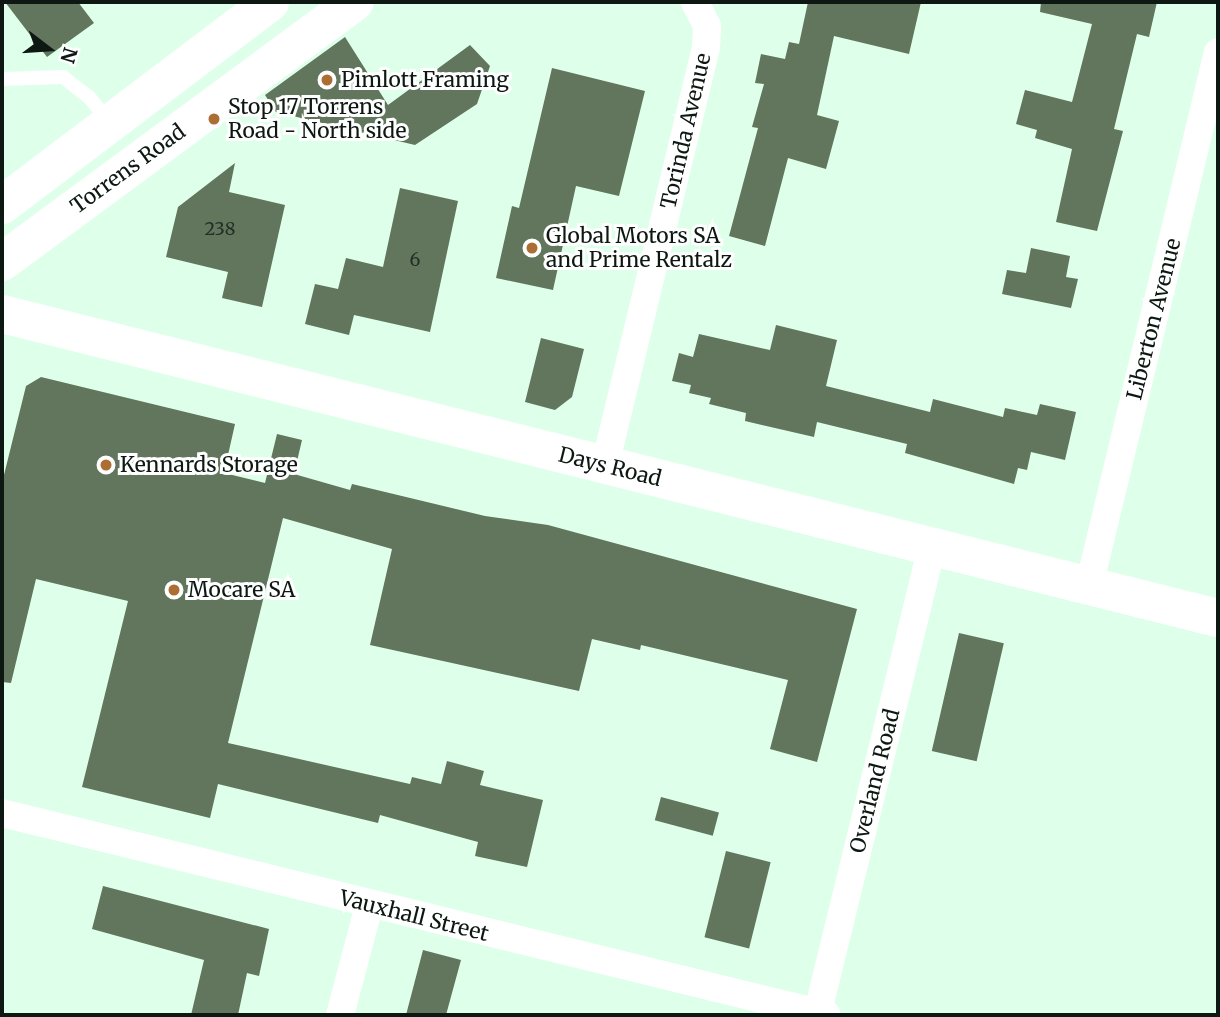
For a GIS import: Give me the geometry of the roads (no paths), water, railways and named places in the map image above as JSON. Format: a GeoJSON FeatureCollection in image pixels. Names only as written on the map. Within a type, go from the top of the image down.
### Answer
{"type":"FeatureCollection","features":[{"type":"Feature","properties":{"kind":"main road"},"geometry":{"type":"LineString","coordinates":[[2,205],[270,2]]}},
{"type":"Feature","properties":{"kind":"main road","name":"Torrens Road"},"geometry":{"type":"LineString","coordinates":[[2,262],[355,2]]}},
{"type":"Feature","properties":{"kind":"main road","name":"Days Road"},"geometry":{"type":"LineString","coordinates":[[2,314],[1218,618]]}},
{"type":"Feature","properties":{"kind":"street","name":"Torinda Avenue"},"geometry":{"type":"LineString","coordinates":[[605,465],[706,48],[707,26],[695,2]]}},
{"type":"Feature","properties":{"kind":"street","name":"Liberton Avenue"},"geometry":{"type":"LineString","coordinates":[[1089,586],[1218,52]]}},
{"type":"Feature","properties":{"kind":"street","name":"Overland Road"},"geometry":{"type":"LineString","coordinates":[[821,1014],[932,547]]}},
{"type":"Feature","properties":{"kind":"street","name":"Vauxhall Street"},"geometry":{"type":"LineString","coordinates":[[2,813],[369,906],[821,1014]]}},
{"type":"Feature","properties":{"kind":"street"},"geometry":{"type":"LineString","coordinates":[[341,1015],[369,906]]}},
{"type":"Feature","properties":{"kind":"lane"},"geometry":{"type":"LineString","coordinates":[[2,79],[63,77],[89,97],[110,123]]}},
{"type":"Feature","properties":{"kind":"place","name":"Pimlott Framing"},"geometry":{"type":"Point","coordinates":[327,80]}},
{"type":"Feature","properties":{"kind":"place","name":"Stop 17 Torrens Road - North side"},"geometry":{"type":"Point","coordinates":[214,119]}},
{"type":"Feature","properties":{"kind":"place","name":"Global Motors SA and Prime Rentalz"},"geometry":{"type":"Point","coordinates":[532,248]}},
{"type":"Feature","properties":{"kind":"place","name":"Kennards Storage"},"geometry":{"type":"Point","coordinates":[106,465]}},
{"type":"Feature","properties":{"kind":"place","name":"Mocare SA"},"geometry":{"type":"Point","coordinates":[174,590]}}]}
